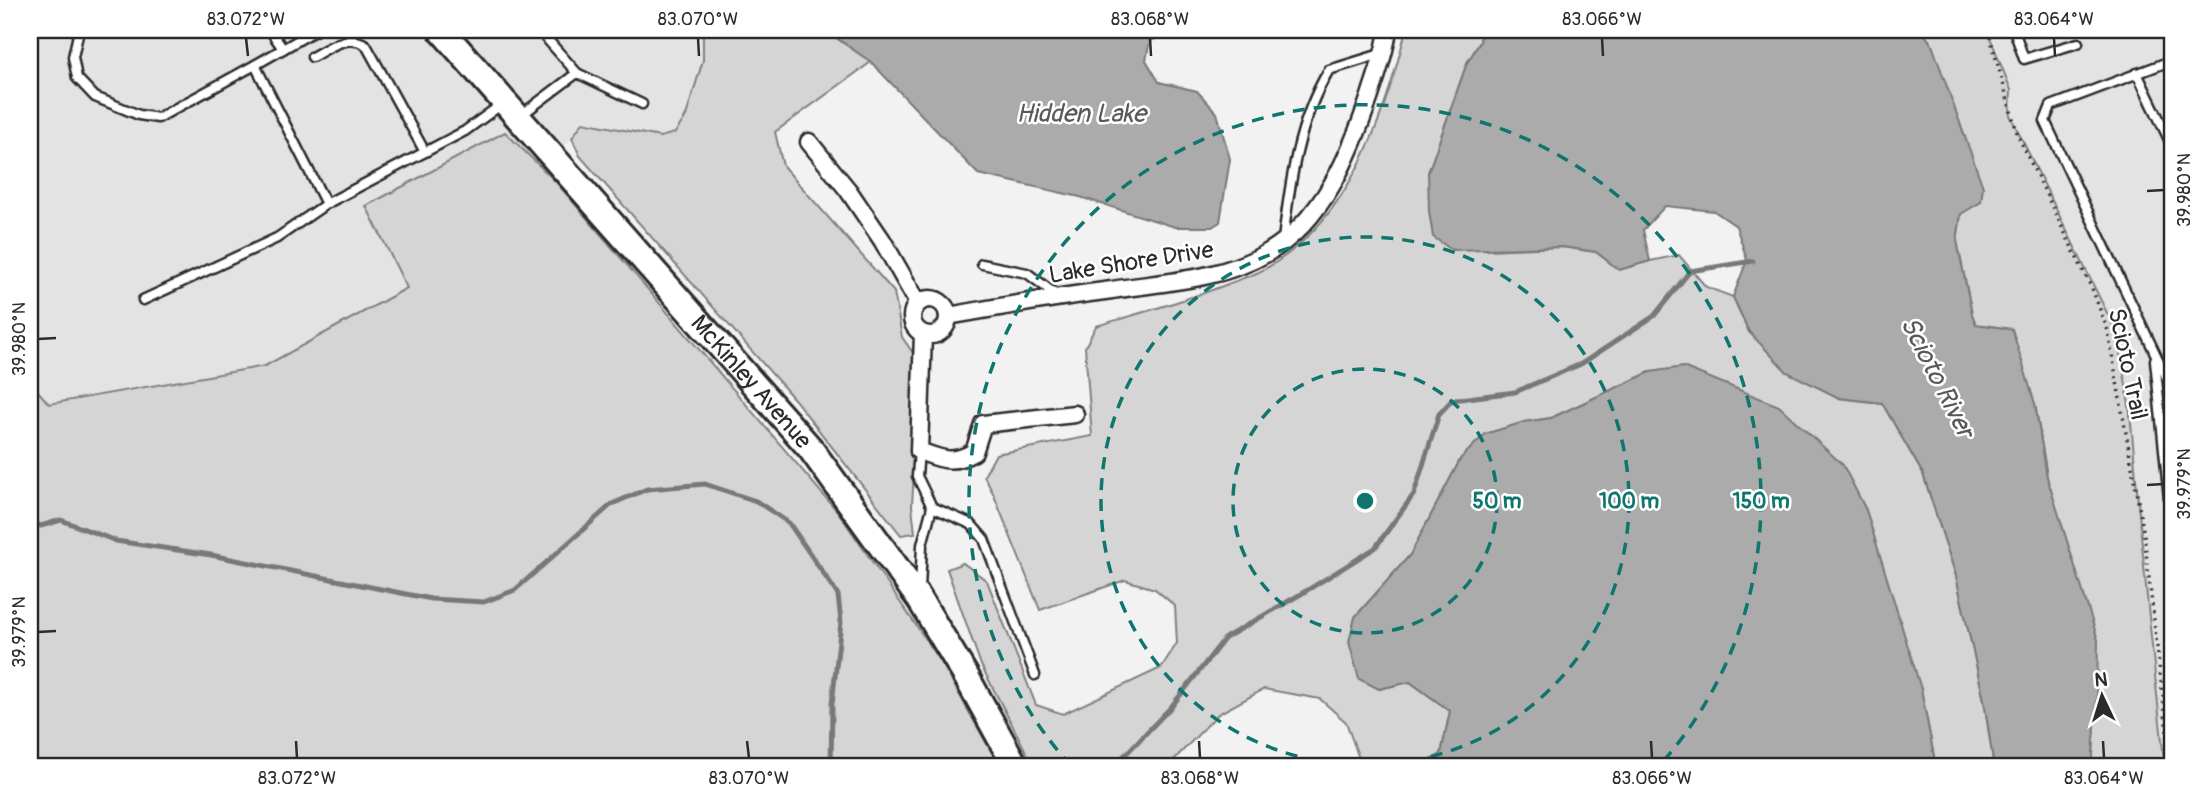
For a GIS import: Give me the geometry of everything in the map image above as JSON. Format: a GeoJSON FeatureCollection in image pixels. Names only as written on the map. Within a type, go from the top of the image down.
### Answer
{"type":"FeatureCollection","features":[{"type":"Feature","properties":{"kind":"main road","name":"McKinley Avenue"},"geometry":{"type":"LineString","coordinates":[[441,30],[810,447],[920,600],[1016,767]]}},
{"type":"Feature","properties":{"kind":"street","name":"Lake Shore Drive"},"geometry":{"type":"LineString","coordinates":[[923,334],[935,335],[941,332],[948,322],[948,316],[1198,277],[1242,265],[1283,243],[1318,207],[1339,171],[1358,131],[1385,53],[1388,30]]}},
{"type":"Feature","properties":{"kind":"street"},"geometry":{"type":"LineString","coordinates":[[809,142],[848,190],[882,240],[918,303]]}},
{"type":"Feature","properties":{"kind":"street"},"geometry":{"type":"LineString","coordinates":[[948,316],[947,309],[937,300],[924,300],[914,308],[914,326],[923,334],[919,451],[947,461],[963,458],[974,452],[983,424],[1075,414]]}},
{"type":"Feature","properties":{"kind":"lane"},"geometry":{"type":"LineString","coordinates":[[79,30],[73,57],[77,78],[95,97],[139,115],[158,118],[316,30]]}},
{"type":"Feature","properties":{"kind":"lane"},"geometry":{"type":"LineString","coordinates":[[270,30],[283,49]]}},
{"type":"Feature","properties":{"kind":"lane"},"geometry":{"type":"LineString","coordinates":[[540,30],[578,73],[642,104]]}},
{"type":"Feature","properties":{"kind":"lane"},"geometry":{"type":"LineString","coordinates":[[2014,30],[2024,59],[2078,43]]}},
{"type":"Feature","properties":{"kind":"lane"},"geometry":{"type":"LineString","coordinates":[[312,57],[343,40],[357,39],[366,44],[425,152]]}},
{"type":"Feature","properties":{"kind":"lane"},"geometry":{"type":"LineString","coordinates":[[1283,243],[1299,141],[1320,85],[1329,70],[1385,53]]}},
{"type":"Feature","properties":{"kind":"lane"},"geometry":{"type":"LineString","coordinates":[[2173,60],[2051,106],[2045,121],[2173,391]]}},
{"type":"Feature","properties":{"kind":"lane"},"geometry":{"type":"LineString","coordinates":[[255,65],[326,204]]}},
{"type":"Feature","properties":{"kind":"lane"},"geometry":{"type":"LineString","coordinates":[[143,300],[277,237],[326,204],[578,73]]}},
{"type":"Feature","properties":{"kind":"lane"},"geometry":{"type":"LineString","coordinates":[[2137,73],[2173,148]]}},
{"type":"Feature","properties":{"kind":"lane"},"geometry":{"type":"LineString","coordinates":[[982,264],[1027,273],[1059,297]]}},
{"type":"Feature","properties":{"kind":"lane"},"geometry":{"type":"LineString","coordinates":[[2154,353],[2173,530]]}},
{"type":"Feature","properties":{"kind":"lane"},"geometry":{"type":"LineString","coordinates":[[919,451],[917,476],[933,507],[971,524],[984,539],[1035,675]]}},
{"type":"Feature","properties":{"kind":"lane"},"geometry":{"type":"LineString","coordinates":[[920,600],[922,545],[933,507]]}},
{"type":"Feature","properties":{"kind":"path","name":"Scioto Trail"},"geometry":{"type":"LineString","coordinates":[[1987,30],[2018,136],[2094,291],[2109,331],[2144,535],[2171,767]]}},
{"type":"Feature","properties":{"kind":"shaded area"},"geometry":{"type":"Polygon","coordinates":[[[30,30],[703,30],[703,60],[686,116],[675,133],[660,137],[584,122],[572,138],[540,167],[504,132],[367,206],[407,288],[265,366],[49,404],[30,382],[30,30]]]}},
{"type":"Feature","properties":{"kind":"shaded area"},"geometry":{"type":"Polygon","coordinates":[[[703,30],[825,30],[871,62],[775,132],[783,166],[894,292],[902,337],[920,363],[912,506],[915,533],[901,535],[795,400],[580,156],[572,138],[583,122],[660,137],[675,133],[686,116],[703,60],[703,30]]]}},
{"type":"Feature","properties":{"kind":"shaded area"},"geometry":{"type":"Polygon","coordinates":[[[1406,30],[1482,30],[1480,42],[1467,63],[1428,173],[1487,250],[1562,247],[1596,252],[1619,270],[1679,255],[1706,287],[1733,297],[1749,332],[1839,398],[1882,403],[1923,474],[1956,576],[1984,700],[1994,767],[1936,767],[1921,689],[1650,372],[1551,418],[1524,422],[1461,458],[1410,555],[1355,617],[1379,689],[1410,682],[1450,711],[1441,754],[1419,767],[1362,767],[1346,722],[1320,699],[1264,689],[1218,714],[1167,767],[1034,767],[981,665],[947,569],[963,563],[987,581],[1036,705],[1063,714],[1161,668],[1177,643],[1175,606],[1155,589],[1125,580],[1040,610],[984,476],[996,454],[1092,436],[1085,347],[1096,326],[1179,301],[1259,272],[1293,250],[1319,225],[1340,197],[1374,133],[1406,30]]]}},
{"type":"Feature","properties":{"kind":"shaded area"},"geometry":{"type":"Polygon","coordinates":[[[1922,30],[1987,30],[2011,90],[2010,115],[2112,323],[2130,417],[2165,767],[2092,767],[2097,699],[2047,477],[2035,404],[1975,324],[1957,241],[1961,213],[1981,202],[1932,45],[1922,30]]]}},
{"type":"Feature","properties":{"kind":"shaded area"},"geometry":{"type":"Polygon","coordinates":[[[1987,30],[2173,30],[2173,767],[2165,767],[2121,351],[2096,288],[2010,115],[2010,90],[1987,30]]]}},
{"type":"Feature","properties":{"kind":"shaded area"},"geometry":{"type":"Polygon","coordinates":[[[505,132],[556,182],[838,512],[940,660],[1000,767],[30,767],[30,382],[49,404],[265,366],[407,288],[366,206],[505,132]]]}},
{"type":"Feature","properties":{"kind":"water","name":"Hidden Lake"},"geometry":{"type":"Polygon","coordinates":[[[825,30],[1177,30],[1150,41],[1146,60],[1159,82],[1197,91],[1217,113],[1230,159],[1220,222],[1212,227],[1175,227],[1080,197],[978,174],[871,62],[825,30]]]}},
{"type":"Feature","properties":{"kind":"water","name":"Scioto River"},"geometry":{"type":"Polygon","coordinates":[[[1482,30],[1922,30],[1932,45],[1983,187],[1981,202],[1961,214],[1957,241],[1972,314],[1976,324],[2012,329],[2035,404],[2047,477],[2098,640],[2092,767],[1994,767],[1984,700],[1956,576],[1923,474],[1882,403],[1839,398],[1787,372],[1749,332],[1733,297],[1747,260],[1736,226],[1714,211],[1665,206],[1643,230],[1650,261],[1619,270],[1596,252],[1562,247],[1452,250],[1433,237],[1428,173],[1467,63],[1480,42],[1482,30]]]}},
{"type":"Feature","properties":{"kind":"water"},"geometry":{"type":"Polygon","coordinates":[[[1683,367],[1779,406],[1843,465],[1866,510],[1921,689],[1936,767],[1419,767],[1441,754],[1450,711],[1410,682],[1379,689],[1359,679],[1349,642],[1355,617],[1410,555],[1461,458],[1485,434],[1524,422],[1551,418],[1650,372],[1683,367]]]}},
{"type":"Feature","properties":{"kind":"waterway"},"geometry":{"type":"LineString","coordinates":[[1107,767],[1122,758],[1171,707],[1225,638],[1375,548],[1414,494],[1439,414],[1452,400],[1515,392],[1581,364],[1654,316],[1690,271],[1753,261]]}},
{"type":"Feature","properties":{"kind":"waterway"},"geometry":{"type":"LineString","coordinates":[[30,521],[41,526],[61,520],[116,541],[211,555],[431,599],[484,602],[515,590],[612,504],[647,489],[705,484],[756,501],[789,523],[838,595],[841,622],[832,704],[831,767]]}}]}
